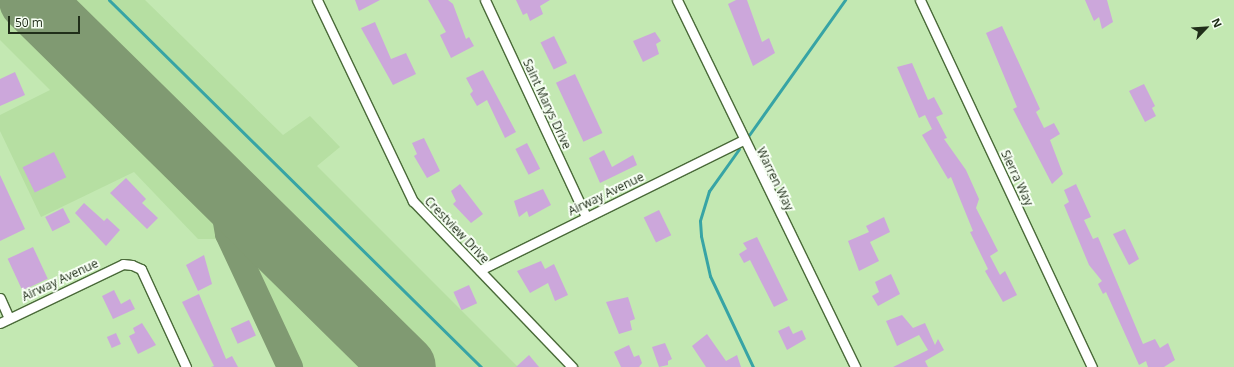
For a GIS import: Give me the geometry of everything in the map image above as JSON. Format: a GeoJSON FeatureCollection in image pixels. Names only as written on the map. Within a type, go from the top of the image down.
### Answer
{"type":"FeatureCollection","features":[{"type":"Feature","properties":{"kind":"street","name":"Crestview Drive"},"geometry":{"type":"LineString","coordinates":[[317,0],[413,201],[572,367]]}},
{"type":"Feature","properties":{"kind":"street","name":"Saint Marys Drive"},"geometry":{"type":"LineString","coordinates":[[485,0],[586,217]]}},
{"type":"Feature","properties":{"kind":"street","name":"Warren Way"},"geometry":{"type":"LineString","coordinates":[[678,0],[743,140],[855,367]]}},
{"type":"Feature","properties":{"kind":"street","name":"Sierra Way"},"geometry":{"type":"LineString","coordinates":[[920,0],[1092,367]]}},
{"type":"Feature","properties":{"kind":"street","name":"Airway Avenue"},"geometry":{"type":"LineString","coordinates":[[480,270],[743,140]]}},
{"type":"Feature","properties":{"kind":"street","name":"Airway Avenue"},"geometry":{"type":"LineString","coordinates":[[0,323],[123,264],[132,265],[141,270],[186,367]]}},
{"type":"Feature","properties":{"kind":"street"},"geometry":{"type":"LineString","coordinates":[[0,298],[9,318]]}},
{"type":"Feature","properties":{"kind":"shaded area"},"geometry":{"type":"Polygon","coordinates":[[[0,0],[145,0],[283,135],[310,116],[340,147],[317,166],[518,367],[285,367],[226,239],[198,239],[134,172],[41,217],[0,131],[0,115],[50,90],[0,40],[0,0]]]}},
{"type":"Feature","properties":{"kind":"building"},"geometry":{"type":"Polygon","coordinates":[[[355,0],[380,0],[359,11],[355,0]]]}},
{"type":"Feature","properties":{"kind":"building"},"geometry":{"type":"Polygon","coordinates":[[[428,0],[448,0],[453,4],[466,39],[469,37],[474,46],[451,58],[440,35],[446,32],[428,0]]]}},
{"type":"Feature","properties":{"kind":"building"},"geometry":{"type":"Polygon","coordinates":[[[516,0],[550,0],[540,6],[543,14],[530,21],[527,13],[523,15],[516,0]]]}},
{"type":"Feature","properties":{"kind":"building"},"geometry":{"type":"Polygon","coordinates":[[[736,0],[747,0],[762,42],[769,38],[775,53],[753,66],[728,4],[736,0]]]}},
{"type":"Feature","properties":{"kind":"building"},"geometry":{"type":"Polygon","coordinates":[[[1085,0],[1107,0],[1113,22],[1102,29],[1099,17],[1094,21],[1085,0]]]}},
{"type":"Feature","properties":{"kind":"building"},"geometry":{"type":"Polygon","coordinates":[[[375,22],[391,59],[406,53],[416,74],[393,85],[361,28],[375,22]]]}},
{"type":"Feature","properties":{"kind":"building"},"geometry":{"type":"Polygon","coordinates":[[[1002,26],[1040,109],[1036,112],[1044,128],[1054,123],[1060,134],[1050,140],[1063,174],[1052,184],[1013,109],[1017,107],[986,33],[1002,26]]]}},
{"type":"Feature","properties":{"kind":"building"},"geometry":{"type":"Polygon","coordinates":[[[655,32],[661,41],[656,44],[659,54],[643,62],[633,41],[655,32]]]}},
{"type":"Feature","properties":{"kind":"building"},"geometry":{"type":"Polygon","coordinates":[[[554,36],[567,63],[554,70],[541,43],[554,36]]]}},
{"type":"Feature","properties":{"kind":"building"},"geometry":{"type":"Polygon","coordinates":[[[912,63],[928,100],[934,97],[943,114],[936,117],[947,138],[944,139],[966,170],[979,199],[976,208],[998,251],[990,256],[1000,275],[1005,271],[1017,295],[1003,302],[985,271],[988,269],[970,232],[973,231],[951,177],[948,179],[922,135],[932,129],[925,115],[919,118],[897,67],[912,63]]]}},
{"type":"Feature","properties":{"kind":"building"},"geometry":{"type":"Polygon","coordinates":[[[483,70],[516,132],[505,138],[487,100],[477,106],[470,94],[473,91],[466,78],[483,70]]]}},
{"type":"Feature","properties":{"kind":"building"},"geometry":{"type":"Polygon","coordinates":[[[15,72],[25,95],[0,106],[0,79],[15,72]]]}},
{"type":"Feature","properties":{"kind":"building"},"geometry":{"type":"Polygon","coordinates":[[[575,74],[602,133],[583,142],[556,83],[575,74]]]}},
{"type":"Feature","properties":{"kind":"building"},"geometry":{"type":"Polygon","coordinates":[[[1144,84],[1155,106],[1152,108],[1156,116],[1145,122],[1129,91],[1144,84]]]}},
{"type":"Feature","properties":{"kind":"building"},"geometry":{"type":"Polygon","coordinates":[[[424,138],[440,171],[427,178],[414,156],[417,154],[412,143],[424,138]]]}},
{"type":"Feature","properties":{"kind":"building"},"geometry":{"type":"Polygon","coordinates":[[[527,143],[540,169],[529,175],[515,149],[527,143]]]}},
{"type":"Feature","properties":{"kind":"building"},"geometry":{"type":"Polygon","coordinates":[[[604,150],[612,167],[633,155],[637,165],[600,183],[589,158],[604,150]]]}},
{"type":"Feature","properties":{"kind":"building"},"geometry":{"type":"Polygon","coordinates":[[[54,152],[66,177],[35,193],[23,167],[54,152]]]}},
{"type":"Feature","properties":{"kind":"building"},"geometry":{"type":"Polygon","coordinates":[[[0,175],[25,229],[0,241],[0,175]]]}},
{"type":"Feature","properties":{"kind":"building"},"geometry":{"type":"Polygon","coordinates":[[[126,178],[146,199],[142,203],[158,218],[147,229],[110,193],[126,178]]]}},
{"type":"Feature","properties":{"kind":"building"},"geometry":{"type":"Polygon","coordinates":[[[460,184],[483,214],[471,223],[453,204],[456,201],[451,191],[460,184]]]}},
{"type":"Feature","properties":{"kind":"building"},"geometry":{"type":"Polygon","coordinates":[[[1076,184],[1091,217],[1084,220],[1093,239],[1098,237],[1143,344],[1155,339],[1160,348],[1168,343],[1175,360],[1164,367],[1148,367],[1146,361],[1139,365],[1106,292],[1103,294],[1098,284],[1102,281],[1089,265],[1064,205],[1069,202],[1064,190],[1076,184]]]}},
{"type":"Feature","properties":{"kind":"building"},"geometry":{"type":"Polygon","coordinates":[[[543,189],[551,205],[529,217],[527,211],[519,217],[514,201],[543,189]]]}},
{"type":"Feature","properties":{"kind":"building"},"geometry":{"type":"Polygon","coordinates":[[[84,203],[104,221],[107,218],[120,230],[106,246],[75,213],[84,203]]]}},
{"type":"Feature","properties":{"kind":"building"},"geometry":{"type":"Polygon","coordinates":[[[63,208],[70,222],[52,231],[45,217],[63,208]]]}},
{"type":"Feature","properties":{"kind":"building"},"geometry":{"type":"Polygon","coordinates":[[[659,210],[671,235],[656,243],[644,217],[659,210]]]}},
{"type":"Feature","properties":{"kind":"building"},"geometry":{"type":"Polygon","coordinates":[[[884,217],[890,232],[870,242],[879,261],[859,271],[848,241],[869,232],[866,226],[884,217]]]}},
{"type":"Feature","properties":{"kind":"building"},"geometry":{"type":"Polygon","coordinates":[[[1125,229],[1139,259],[1129,265],[1113,234],[1125,229]]]}},
{"type":"Feature","properties":{"kind":"building"},"geometry":{"type":"Polygon","coordinates":[[[757,237],[788,300],[774,307],[750,260],[744,263],[739,254],[747,249],[743,243],[757,237]]]}},
{"type":"Feature","properties":{"kind":"building"},"geometry":{"type":"Polygon","coordinates":[[[33,247],[48,279],[22,291],[8,259],[33,247]]]}},
{"type":"Feature","properties":{"kind":"building"},"geometry":{"type":"Polygon","coordinates":[[[204,255],[212,284],[198,291],[186,265],[204,255]]]}},
{"type":"Feature","properties":{"kind":"building"},"geometry":{"type":"Polygon","coordinates":[[[541,261],[545,269],[554,264],[568,295],[555,301],[548,283],[530,293],[517,271],[541,261]]]}},
{"type":"Feature","properties":{"kind":"building"},"geometry":{"type":"Polygon","coordinates":[[[891,274],[900,294],[878,306],[872,296],[879,292],[875,282],[891,274]]]}},
{"type":"Feature","properties":{"kind":"building"},"geometry":{"type":"Polygon","coordinates":[[[469,285],[477,303],[462,310],[453,292],[469,285]]]}},
{"type":"Feature","properties":{"kind":"building"},"geometry":{"type":"Polygon","coordinates":[[[114,290],[121,304],[130,299],[135,309],[113,319],[102,296],[114,290]]]}},
{"type":"Feature","properties":{"kind":"building"},"geometry":{"type":"Polygon","coordinates":[[[199,294],[226,359],[232,356],[238,367],[211,367],[214,366],[182,302],[199,294]]]}},
{"type":"Feature","properties":{"kind":"building"},"geometry":{"type":"Polygon","coordinates":[[[628,297],[635,319],[630,321],[632,330],[619,334],[606,302],[628,297]]]}},
{"type":"Feature","properties":{"kind":"building"},"geometry":{"type":"Polygon","coordinates":[[[902,315],[913,328],[925,323],[935,345],[938,339],[944,350],[925,361],[928,367],[893,367],[928,350],[919,335],[897,346],[886,321],[902,315]]]}},
{"type":"Feature","properties":{"kind":"building"},"geometry":{"type":"Polygon","coordinates":[[[249,320],[256,336],[238,344],[231,328],[249,320]]]}},
{"type":"Feature","properties":{"kind":"building"},"geometry":{"type":"Polygon","coordinates":[[[142,323],[156,345],[138,354],[129,336],[135,333],[133,328],[142,323]]]}},
{"type":"Feature","properties":{"kind":"building"},"geometry":{"type":"Polygon","coordinates":[[[789,326],[793,334],[802,330],[806,339],[787,350],[778,331],[789,326]]]}},
{"type":"Feature","properties":{"kind":"building"},"geometry":{"type":"Polygon","coordinates":[[[116,333],[121,344],[112,348],[107,337],[116,333]]]}},
{"type":"Feature","properties":{"kind":"building"},"geometry":{"type":"Polygon","coordinates":[[[707,334],[726,361],[737,355],[741,367],[706,367],[692,346],[707,334]]]}},
{"type":"Feature","properties":{"kind":"building"},"geometry":{"type":"Polygon","coordinates":[[[665,343],[672,359],[668,361],[668,365],[659,367],[652,347],[665,343]]]}},
{"type":"Feature","properties":{"kind":"building"},"geometry":{"type":"Polygon","coordinates":[[[629,345],[634,357],[639,355],[642,363],[639,367],[621,367],[614,352],[629,345]]]}},
{"type":"Feature","properties":{"kind":"building"},"geometry":{"type":"Polygon","coordinates":[[[529,355],[539,367],[516,367],[529,355]]]}},
{"type":"Feature","properties":{"kind":"waterway"},"geometry":{"type":"LineString","coordinates":[[109,0],[481,367]]}},
{"type":"Feature","properties":{"kind":"waterway"},"geometry":{"type":"LineString","coordinates":[[749,135],[845,0]]}},
{"type":"Feature","properties":{"kind":"waterway"},"geometry":{"type":"LineString","coordinates":[[739,149],[709,191],[700,221],[701,236],[710,276],[753,367]]}},
{"type":"Feature","properties":{"kind":"taxiway"},"geometry":{"type":"LineString","coordinates":[[234,200],[224,211],[228,234],[290,367]]}},
{"type":"Feature","properties":{"kind":"runway"},"geometry":{"type":"LineString","coordinates":[[31,0],[404,367]]}}]}
